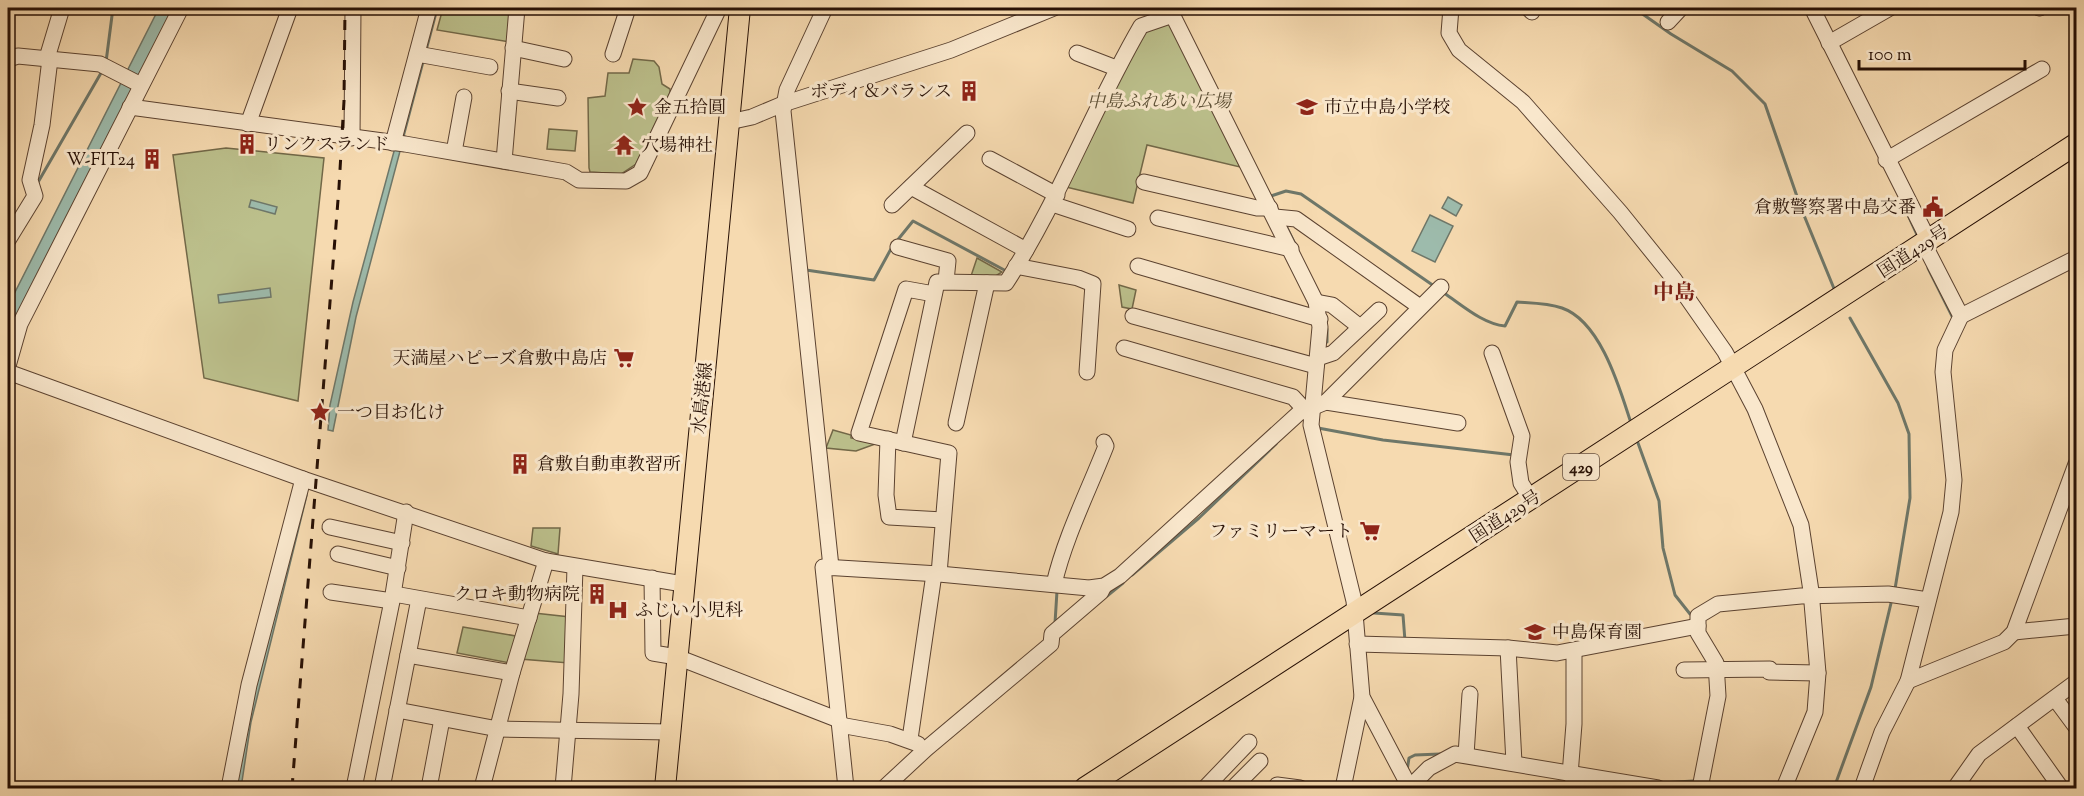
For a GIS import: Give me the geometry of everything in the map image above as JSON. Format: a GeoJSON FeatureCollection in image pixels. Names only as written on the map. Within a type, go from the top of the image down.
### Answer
{"type":"FeatureCollection","features":[{"type":"Feature","properties":{"kind":"highway","name":"国道429号"},"geometry":{"type":"LineString","coordinates":[[1090,787],[2076,144]]}},
{"type":"Feature","properties":{"kind":"main road","name":"水島港線"},"geometry":{"type":"LineString","coordinates":[[665,789],[740,8]]}},
{"type":"Feature","properties":{"kind":"street"},"geometry":{"type":"LineString","coordinates":[[8,240],[35,196],[30,180],[42,125],[49,59],[62,8]]}},
{"type":"Feature","properties":{"kind":"street"},"geometry":{"type":"LineString","coordinates":[[8,366],[20,324],[140,84],[181,8]]}},
{"type":"Feature","properties":{"kind":"street"},"geometry":{"type":"LineString","coordinates":[[248,124],[290,8]]}},
{"type":"Feature","properties":{"kind":"street"},"geometry":{"type":"LineString","coordinates":[[352,138],[353,8]]}},
{"type":"Feature","properties":{"kind":"street"},"geometry":{"type":"LineString","coordinates":[[398,143],[421,55],[429,8]]}},
{"type":"Feature","properties":{"kind":"street"},"geometry":{"type":"LineString","coordinates":[[504,161],[517,8]]}},
{"type":"Feature","properties":{"kind":"street"},"geometry":{"type":"LineString","coordinates":[[613,54],[628,8]]}},
{"type":"Feature","properties":{"kind":"street"},"geometry":{"type":"LineString","coordinates":[[130,107],[454,152],[566,172],[579,180],[627,181],[636,177],[719,8]]}},
{"type":"Feature","properties":{"kind":"street"},"geometry":{"type":"LineString","coordinates":[[825,8],[783,104],[828,567],[846,789]]}},
{"type":"Feature","properties":{"kind":"street"},"geometry":{"type":"LineString","coordinates":[[729,122],[752,117],[783,104],[951,50],[1054,8]]}},
{"type":"Feature","properties":{"kind":"street"},"geometry":{"type":"LineString","coordinates":[[1451,8],[1449,33],[1459,50],[1523,102],[1674,279],[1733,368],[1755,409],[1801,525],[1811,594],[1818,673],[1815,712],[1784,789]]}},
{"type":"Feature","properties":{"kind":"street"},"geometry":{"type":"LineString","coordinates":[[1668,22],[1681,8]]}},
{"type":"Feature","properties":{"kind":"street"},"geometry":{"type":"LineString","coordinates":[[1829,43],[1890,8]]}},
{"type":"Feature","properties":{"kind":"street"},"geometry":{"type":"LineString","coordinates":[[1817,9],[1829,43],[1961,316]]}},
{"type":"Feature","properties":{"kind":"street"},"geometry":{"type":"LineString","coordinates":[[943,520],[889,517],[886,495],[895,441],[937,282],[1005,283],[1016,266],[1023,248],[1054,199],[1116,68],[1141,26],[1171,11],[1291,249],[1316,302],[1320,319],[1317,362],[1308,409],[1354,601],[1362,697],[1343,789]]}},
{"type":"Feature","properties":{"kind":"street"},"geometry":{"type":"LineString","coordinates":[[513,48],[564,59]]}},
{"type":"Feature","properties":{"kind":"street"},"geometry":{"type":"LineString","coordinates":[[1077,53],[1116,68]]}},
{"type":"Feature","properties":{"kind":"street"},"geometry":{"type":"LineString","coordinates":[[421,55],[490,67]]}},
{"type":"Feature","properties":{"kind":"street"},"geometry":{"type":"LineString","coordinates":[[8,59],[18,56],[100,64],[140,84]]}},
{"type":"Feature","properties":{"kind":"street"},"geometry":{"type":"LineString","coordinates":[[1886,160],[2042,69]]}},
{"type":"Feature","properties":{"kind":"street"},"geometry":{"type":"LineString","coordinates":[[509,91],[558,98]]}},
{"type":"Feature","properties":{"kind":"street"},"geometry":{"type":"LineString","coordinates":[[454,152],[464,97]]}},
{"type":"Feature","properties":{"kind":"street"},"geometry":{"type":"LineString","coordinates":[[892,205],[967,133]]}},
{"type":"Feature","properties":{"kind":"street"},"geometry":{"type":"LineString","coordinates":[[990,159],[1054,199],[1128,229]]}},
{"type":"Feature","properties":{"kind":"street"},"geometry":{"type":"LineString","coordinates":[[1144,182],[1296,219],[1419,305]]}},
{"type":"Feature","properties":{"kind":"street"},"geometry":{"type":"LineString","coordinates":[[911,187],[1023,248]]}},
{"type":"Feature","properties":{"kind":"street"},"geometry":{"type":"LineString","coordinates":[[1158,218],[1291,249]]}},
{"type":"Feature","properties":{"kind":"street"},"geometry":{"type":"LineString","coordinates":[[898,247],[948,261],[946,281]]}},
{"type":"Feature","properties":{"kind":"street"},"geometry":{"type":"LineString","coordinates":[[1862,789],[1882,732],[1908,681],[1951,512],[1954,480],[1943,372],[1944,355],[1961,316],[2076,258]]}},
{"type":"Feature","properties":{"kind":"street"},"geometry":{"type":"LineString","coordinates":[[1016,266],[1078,278],[1093,284],[1087,372]]}},
{"type":"Feature","properties":{"kind":"street"},"geometry":{"type":"LineString","coordinates":[[1138,266],[1320,319]]}},
{"type":"Feature","properties":{"kind":"street"},"geometry":{"type":"LineString","coordinates":[[956,423],[987,283]]}},
{"type":"Feature","properties":{"kind":"street"},"geometry":{"type":"LineString","coordinates":[[828,567],[1089,588],[1104,586],[1120,576],[1167,535],[1299,413],[1326,402],[1419,305],[1439,288]]}},
{"type":"Feature","properties":{"kind":"street"},"geometry":{"type":"LineString","coordinates":[[920,745],[949,453],[859,433],[906,289],[934,294]]}},
{"type":"Feature","properties":{"kind":"street"},"geometry":{"type":"LineString","coordinates":[[1316,302],[1332,306],[1360,327]]}},
{"type":"Feature","properties":{"kind":"street"},"geometry":{"type":"LineString","coordinates":[[1133,316],[1317,362],[1333,353],[1379,310]]}},
{"type":"Feature","properties":{"kind":"street"},"geometry":{"type":"LineString","coordinates":[[1124,348],[1293,397],[1308,409]]}},
{"type":"Feature","properties":{"kind":"street"},"geometry":{"type":"LineString","coordinates":[[1492,353],[1522,436],[1518,462],[1521,483],[1531,500]]}},
{"type":"Feature","properties":{"kind":"street"},"geometry":{"type":"LineString","coordinates":[[8,372],[307,480],[546,561],[683,584]]}},
{"type":"Feature","properties":{"kind":"street"},"geometry":{"type":"LineString","coordinates":[[1326,402],[1458,423]]}},
{"type":"Feature","properties":{"kind":"street"},"geometry":{"type":"LineString","coordinates":[[1054,584],[1062,551],[1076,525],[1106,446],[1104,442]]}},
{"type":"Feature","properties":{"kind":"street"},"geometry":{"type":"LineString","coordinates":[[1908,681],[2004,642],[2014,632],[2076,464]]}},
{"type":"Feature","properties":{"kind":"street"},"geometry":{"type":"LineString","coordinates":[[229,789],[249,685],[307,480]]}},
{"type":"Feature","properties":{"kind":"street"},"geometry":{"type":"LineString","coordinates":[[354,789],[393,597],[406,512]]}},
{"type":"Feature","properties":{"kind":"street"},"geometry":{"type":"LineString","coordinates":[[330,527],[402,543]]}},
{"type":"Feature","properties":{"kind":"street"},"geometry":{"type":"LineString","coordinates":[[338,554],[398,568]]}},
{"type":"Feature","properties":{"kind":"street"},"geometry":{"type":"LineString","coordinates":[[482,789],[512,673],[546,561]]}},
{"type":"Feature","properties":{"kind":"street"},"geometry":{"type":"LineString","coordinates":[[563,789],[573,658],[575,567]]}},
{"type":"Feature","properties":{"kind":"street"},"geometry":{"type":"LineString","coordinates":[[652,578],[653,653],[677,657],[842,724],[920,745]]}},
{"type":"Feature","properties":{"kind":"street"},"geometry":{"type":"LineString","coordinates":[[884,789],[920,745],[1051,644],[1052,634],[1101,592],[1104,586]]}},
{"type":"Feature","properties":{"kind":"street"},"geometry":{"type":"LineString","coordinates":[[331,592],[419,599],[529,618]]}},
{"type":"Feature","properties":{"kind":"street"},"geometry":{"type":"LineString","coordinates":[[1700,789],[1716,713],[1717,669],[1707,645],[1698,633],[1698,616],[1718,604],[1811,594],[1893,594],[1928,600]]}},
{"type":"Feature","properties":{"kind":"street"},"geometry":{"type":"LineString","coordinates":[[382,789],[419,599]]}},
{"type":"Feature","properties":{"kind":"street"},"geometry":{"type":"LineString","coordinates":[[1357,644],[1508,648],[1557,653],[1698,626]]}},
{"type":"Feature","properties":{"kind":"street"},"geometry":{"type":"LineString","coordinates":[[2014,632],[2076,626]]}},
{"type":"Feature","properties":{"kind":"street"},"geometry":{"type":"LineString","coordinates":[[1508,648],[1515,760]]}},
{"type":"Feature","properties":{"kind":"street"},"geometry":{"type":"LineString","coordinates":[[1570,771],[1575,651]]}},
{"type":"Feature","properties":{"kind":"street"},"geometry":{"type":"LineString","coordinates":[[408,655],[512,673]]}},
{"type":"Feature","properties":{"kind":"street"},"geometry":{"type":"LineString","coordinates":[[1684,670],[1770,669],[1770,672],[1818,673]]}},
{"type":"Feature","properties":{"kind":"street"},"geometry":{"type":"LineString","coordinates":[[1955,789],[1979,754],[2048,702],[2056,700],[2076,682]]}},
{"type":"Feature","properties":{"kind":"street"},"geometry":{"type":"LineString","coordinates":[[1467,751],[1470,694]]}},
{"type":"Feature","properties":{"kind":"street"},"geometry":{"type":"LineString","coordinates":[[1362,697],[1410,788],[1439,761],[1467,751],[1658,789]]}},
{"type":"Feature","properties":{"kind":"street"},"geometry":{"type":"LineString","coordinates":[[2056,700],[2076,727]]}},
{"type":"Feature","properties":{"kind":"street"},"geometry":{"type":"LineString","coordinates":[[397,710],[498,729],[670,732]]}},
{"type":"Feature","properties":{"kind":"street"},"geometry":{"type":"LineString","coordinates":[[429,789],[442,719]]}},
{"type":"Feature","properties":{"kind":"street"},"geometry":{"type":"LineString","coordinates":[[2017,726],[2061,789]]}},
{"type":"Feature","properties":{"kind":"street"},"geometry":{"type":"LineString","coordinates":[[1205,789],[1249,742]]}},
{"type":"Feature","properties":{"kind":"street"},"geometry":{"type":"LineString","coordinates":[[1233,789],[1260,761]]}},
{"type":"Feature","properties":{"kind":"street"},"geometry":{"type":"LineString","coordinates":[[1277,785],[1300,789]]}},
{"type":"Feature","properties":{"kind":"green space"},"geometry":{"type":"Polygon","coordinates":[[[443,8],[513,8],[510,42],[437,30],[443,8]]]}},
{"type":"Feature","properties":{"kind":"green space","name":"中島ふれあい広場"},"geometry":{"type":"Polygon","coordinates":[[[1166,23],[1174,26],[1240,167],[1147,145],[1133,203],[1066,187],[1144,30],[1166,23]]]}},
{"type":"Feature","properties":{"kind":"green space"},"geometry":{"type":"Polygon","coordinates":[[[633,59],[654,61],[659,67],[662,84],[670,89],[670,93],[636,164],[621,174],[590,172],[588,98],[605,96],[608,73],[629,73],[633,59]]]}},
{"type":"Feature","properties":{"kind":"green space"},"geometry":{"type":"Polygon","coordinates":[[[549,129],[577,131],[575,151],[547,149],[549,129]]]}},
{"type":"Feature","properties":{"kind":"green space"},"geometry":{"type":"Polygon","coordinates":[[[226,148],[324,158],[298,401],[204,378],[173,155],[226,148]]]}},
{"type":"Feature","properties":{"kind":"green space"},"geometry":{"type":"Polygon","coordinates":[[[977,258],[1002,272],[994,277],[971,276],[977,258]]]}},
{"type":"Feature","properties":{"kind":"green space"},"geometry":{"type":"Polygon","coordinates":[[[1119,285],[1136,290],[1132,309],[1122,307],[1119,285]]]}},
{"type":"Feature","properties":{"kind":"green space"},"geometry":{"type":"Polygon","coordinates":[[[833,430],[851,435],[851,438],[878,443],[856,451],[826,448],[833,430]]]}},
{"type":"Feature","properties":{"kind":"green space"},"geometry":{"type":"Polygon","coordinates":[[[533,528],[560,528],[558,554],[531,546],[533,528]]]}},
{"type":"Feature","properties":{"kind":"green space"},"geometry":{"type":"Polygon","coordinates":[[[534,613],[570,617],[569,663],[520,659],[534,613]]]}},
{"type":"Feature","properties":{"kind":"green space"},"geometry":{"type":"Polygon","coordinates":[[[463,627],[522,637],[515,664],[457,653],[463,627]]]}},
{"type":"Feature","properties":{"kind":"shaded area"},"geometry":{"type":"Polygon","coordinates":[[[159,8],[174,8],[8,346],[8,306],[159,8]]]}},
{"type":"Feature","properties":{"kind":"shaded area"},"geometry":{"type":"Polygon","coordinates":[[[433,8],[438,8],[356,317],[333,431],[328,430],[330,405],[353,302],[433,8]]]}},
{"type":"Feature","properties":{"kind":"shaded area"},"geometry":{"type":"Polygon","coordinates":[[[1448,197],[1462,205],[1456,216],[1442,208],[1448,197]]]}},
{"type":"Feature","properties":{"kind":"shaded area"},"geometry":{"type":"Polygon","coordinates":[[[251,200],[277,207],[275,214],[249,207],[251,200]]]}},
{"type":"Feature","properties":{"kind":"shaded area"},"geometry":{"type":"Polygon","coordinates":[[[1430,215],[1453,226],[1435,262],[1412,251],[1430,215]]]}},
{"type":"Feature","properties":{"kind":"shaded area"},"geometry":{"type":"Polygon","coordinates":[[[270,288],[271,297],[219,303],[218,295],[270,288]]]}},
{"type":"Feature","properties":{"kind":"shaded area"},"geometry":{"type":"Polygon","coordinates":[[[304,494],[307,495],[251,722],[241,788],[236,788],[247,721],[304,494]]]}},
{"type":"Feature","properties":{"kind":"waterway"},"geometry":{"type":"LineString","coordinates":[[106,62],[113,8]]}},
{"type":"Feature","properties":{"kind":"waterway"},"geometry":{"type":"LineString","coordinates":[[1634,8],[1671,34],[1732,71],[1765,104],[1801,208],[1835,291]]}},
{"type":"Feature","properties":{"kind":"waterway"},"geometry":{"type":"LineString","coordinates":[[37,184],[101,73]]}},
{"type":"Feature","properties":{"kind":"waterway"},"geometry":{"type":"LineString","coordinates":[[1271,196],[1286,191],[1301,194],[1434,286]]}},
{"type":"Feature","properties":{"kind":"waterway"},"geometry":{"type":"LineString","coordinates":[[1907,213],[1918,237]]}},
{"type":"Feature","properties":{"kind":"waterway"},"geometry":{"type":"LineString","coordinates":[[896,242],[913,221],[1008,272]]}},
{"type":"Feature","properties":{"kind":"waterway"},"geometry":{"type":"LineString","coordinates":[[1285,224],[1294,242]]}},
{"type":"Feature","properties":{"kind":"waterway"},"geometry":{"type":"LineString","coordinates":[[806,270],[874,280],[892,247]]}},
{"type":"Feature","properties":{"kind":"waterway"},"geometry":{"type":"LineString","coordinates":[[1928,268],[1953,318]]}},
{"type":"Feature","properties":{"kind":"waterway"},"geometry":{"type":"LineString","coordinates":[[1444,293],[1481,318],[1497,325],[1505,326],[1517,302],[1551,305],[1575,315],[1587,326],[1606,356],[1630,420]]}},
{"type":"Feature","properties":{"kind":"waterway"},"geometry":{"type":"LineString","coordinates":[[1850,318],[1898,403],[1909,434],[1910,498],[1895,589]]}},
{"type":"Feature","properties":{"kind":"waterway"},"geometry":{"type":"LineString","coordinates":[[1327,329],[1327,342]]}},
{"type":"Feature","properties":{"kind":"waterway"},"geometry":{"type":"LineString","coordinates":[[1318,428],[1383,440],[1514,455]]}},
{"type":"Feature","properties":{"kind":"waterway"},"geometry":{"type":"LineString","coordinates":[[1638,443],[1659,501],[1663,548],[1675,595],[1690,614],[1693,613]]}},
{"type":"Feature","properties":{"kind":"waterway"},"geometry":{"type":"LineString","coordinates":[[1132,575],[1199,518],[1276,444]]}},
{"type":"Feature","properties":{"kind":"waterway"},"geometry":{"type":"LineString","coordinates":[[1107,596],[1123,583]]}},
{"type":"Feature","properties":{"kind":"waterway"},"geometry":{"type":"LineString","coordinates":[[1055,623],[1057,591]]}},
{"type":"Feature","properties":{"kind":"waterway"},"geometry":{"type":"LineString","coordinates":[[1834,788],[1871,687],[1892,599]]}},
{"type":"Feature","properties":{"kind":"waterway"},"geometry":{"type":"LineString","coordinates":[[1374,613],[1403,615],[1405,641]]}},
{"type":"Feature","properties":{"kind":"waterway"},"geometry":{"type":"LineString","coordinates":[[1407,771],[1409,758],[1415,755],[1440,754]]}},
{"type":"Feature","properties":{"kind":"waterway"},"geometry":{"type":"LineString","coordinates":[[1661,783],[1693,781]]}},
{"type":"Feature","properties":{"kind":"railway"},"geometry":{"type":"LineString","coordinates":[[292,788],[339,187],[344,101],[345,8]]}},
{"type":"Feature","properties":{"kind":"place","name":"ボディ＆バランス"},"geometry":{"type":"Point","coordinates":[969,91]}},
{"type":"Feature","properties":{"kind":"place","name":"金五拾圓"},"geometry":{"type":"Point","coordinates":[637,107]}},
{"type":"Feature","properties":{"kind":"place","name":"市立中島小学校"},"geometry":{"type":"Point","coordinates":[1307,107]}},
{"type":"Feature","properties":{"kind":"place","name":"リンクスランド"},"geometry":{"type":"Point","coordinates":[247,144]}},
{"type":"Feature","properties":{"kind":"place","name":"穴場神社"},"geometry":{"type":"Point","coordinates":[624,145]}},
{"type":"Feature","properties":{"kind":"place","name":"W-FIT24"},"geometry":{"type":"Point","coordinates":[152,159]}},
{"type":"Feature","properties":{"kind":"place","name":"倉敷警察署中島交番"},"geometry":{"type":"Point","coordinates":[1933,207]}},
{"type":"Feature","properties":{"kind":"place","name":"天満屋ハピーズ倉敷中島店"},"geometry":{"type":"Point","coordinates":[624,358]}},
{"type":"Feature","properties":{"kind":"place","name":"一つ目お化け"},"geometry":{"type":"Point","coordinates":[320,412]}},
{"type":"Feature","properties":{"kind":"place","name":"倉敷自動車教習所"},"geometry":{"type":"Point","coordinates":[520,464]}},
{"type":"Feature","properties":{"kind":"place","name":"ファミリーマート"},"geometry":{"type":"Point","coordinates":[1370,531]}},
{"type":"Feature","properties":{"kind":"place","name":"クロキ動物病院"},"geometry":{"type":"Point","coordinates":[597,594]}},
{"type":"Feature","properties":{"kind":"place","name":"ふじい小児科"},"geometry":{"type":"Point","coordinates":[618,610]}},
{"type":"Feature","properties":{"kind":"place","name":"中島保育園"},"geometry":{"type":"Point","coordinates":[1535,632]}},
{"type":"Feature","properties":{"kind":"district","name":"中島"},"geometry":{"type":"Point","coordinates":[1674,292]}}]}
